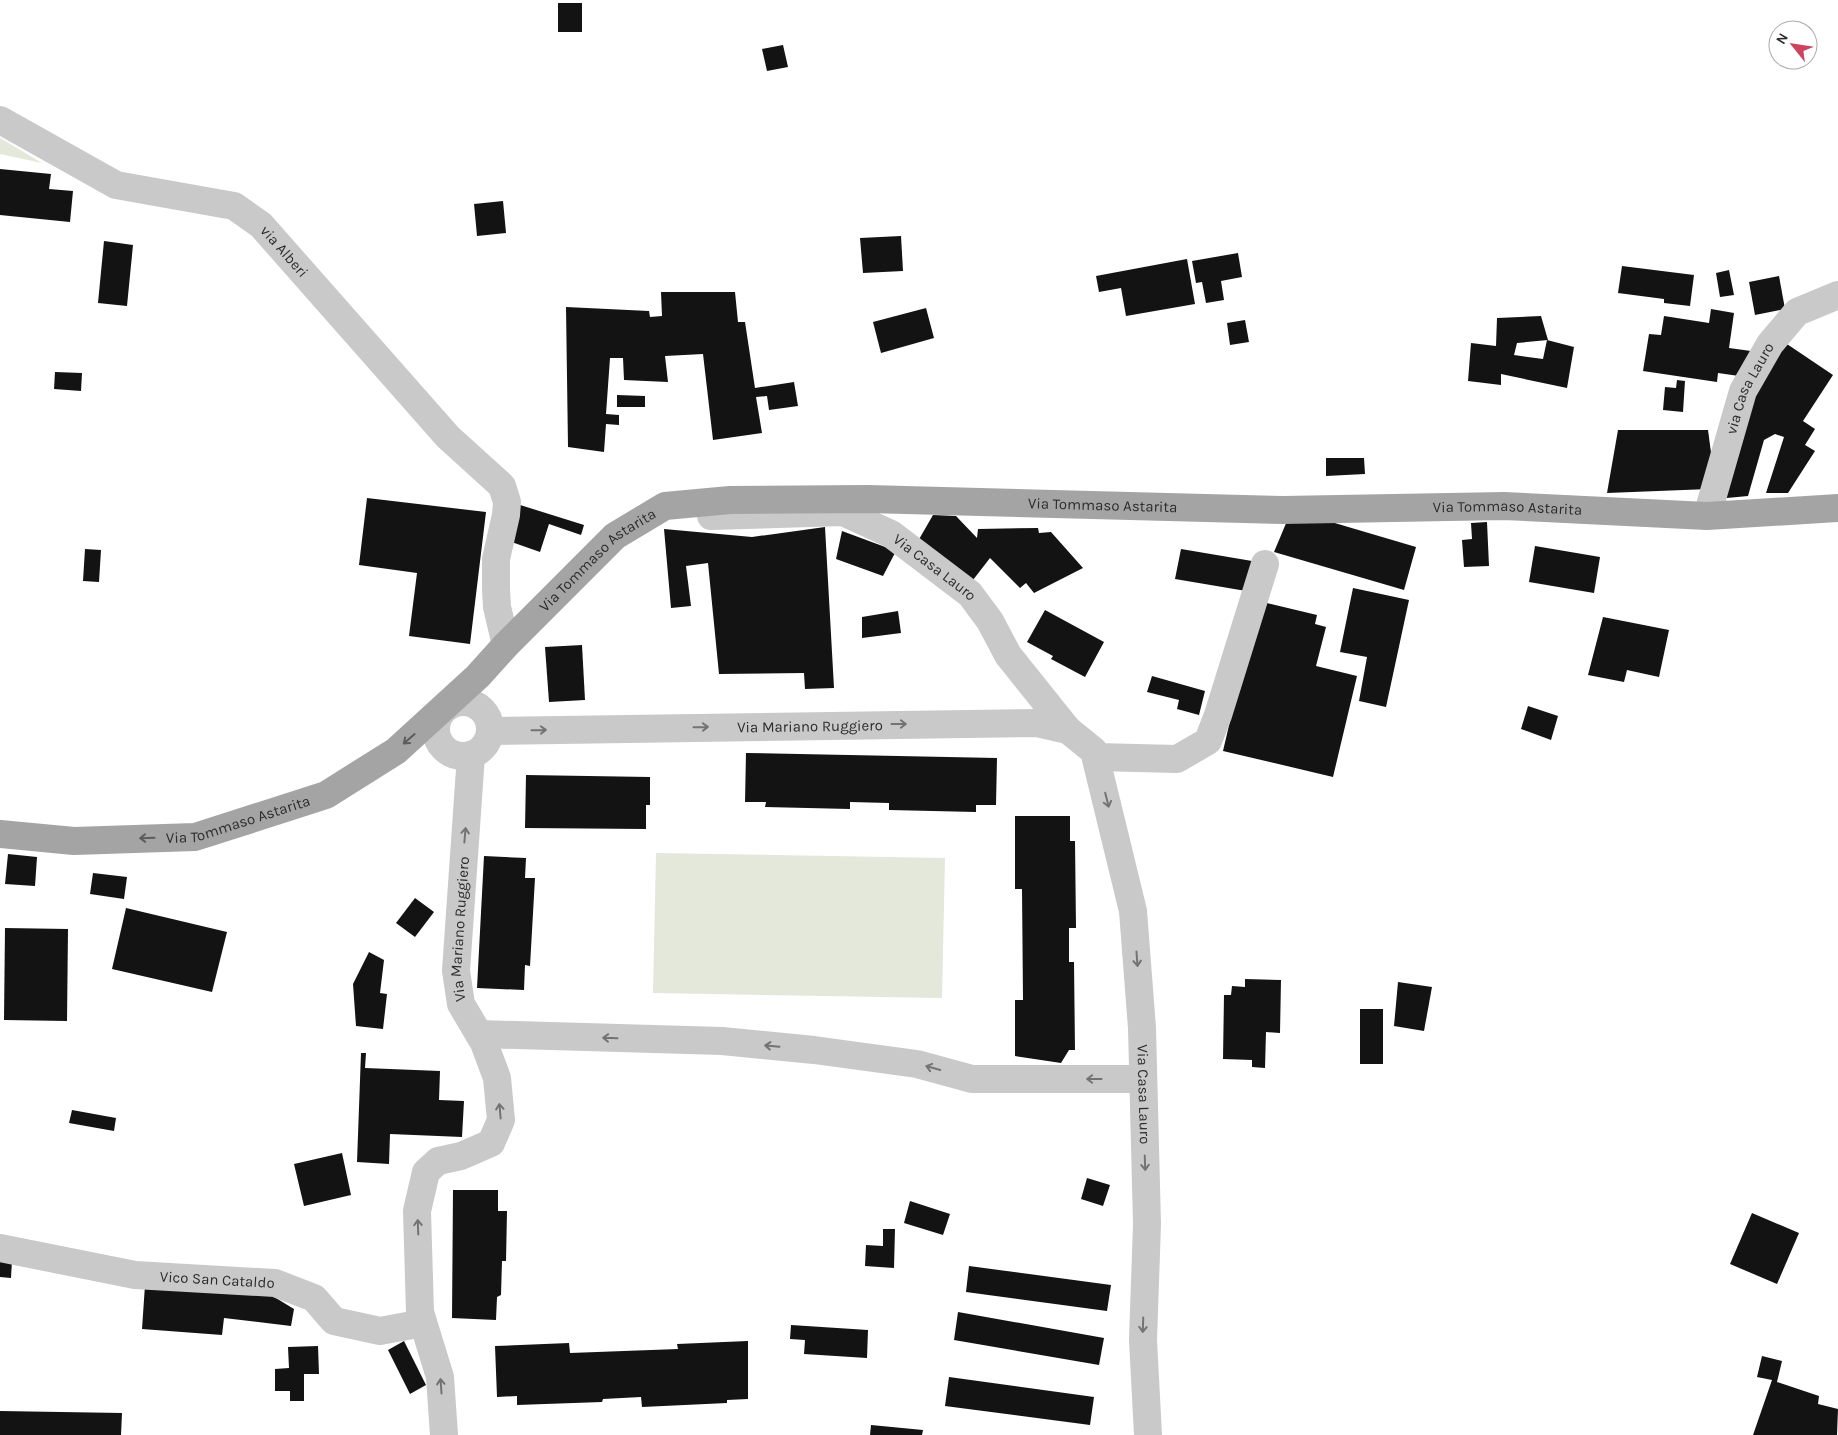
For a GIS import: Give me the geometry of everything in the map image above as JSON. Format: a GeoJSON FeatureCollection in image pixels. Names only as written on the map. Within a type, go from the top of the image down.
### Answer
{"type":"FeatureCollection","features":[{"type":"Feature","properties":{"kind":"main road","name":"Via Tommaso Astarita"},"geometry":{"type":"LineString","coordinates":[[0,834],[74,841],[195,837],[326,795],[396,751],[445,707],[615,536],[664,506],[712,502],[868,500],[1283,510],[1504,506],[1707,516],[1838,508]]}},
{"type":"Feature","properties":{"kind":"street","name":"via Alberi"},"geometry":{"type":"LineString","coordinates":[[0,120],[116,185],[234,206],[261,225],[448,437],[502,486],[507,502],[496,559],[496,589],[497,606],[506,645]]}},
{"type":"Feature","properties":{"kind":"street","name":"via Casa Lauro"},"geometry":{"type":"LineString","coordinates":[[1707,516],[1743,391],[1756,367],[1770,344],[1797,312],[1838,296]]}},
{"type":"Feature","properties":{"kind":"street","name":"Via Casa Lauro"},"geometry":{"type":"LineString","coordinates":[[712,502],[711,516],[843,512],[891,534],[970,594],[990,621],[1008,655],[1068,730],[1094,751],[1133,911],[1143,1079],[1147,1224],[1143,1340],[1148,1435]]}},
{"type":"Feature","properties":{"kind":"street"},"geometry":{"type":"LineString","coordinates":[[1096,757],[1177,758],[1208,741],[1218,715],[1265,564]]}},
{"type":"Feature","properties":{"kind":"street"},"geometry":{"type":"LineString","coordinates":[[445,707],[460,701],[476,704],[484,711],[489,721],[490,731],[487,742],[480,750],[470,755]]}},
{"type":"Feature","properties":{"kind":"street","name":"Via Tommaso Astarita"},"geometry":{"type":"LineString","coordinates":[[445,707],[438,716],[435,726],[436,737],[441,746],[449,753],[460,756],[470,755]]}},
{"type":"Feature","properties":{"kind":"street","name":"Via Mariano Ruggiero"},"geometry":{"type":"LineString","coordinates":[[490,731],[1027,723],[1037,723],[1068,730]]}},
{"type":"Feature","properties":{"kind":"street","name":"Via Mariano Ruggiero"},"geometry":{"type":"LineString","coordinates":[[444,1435],[440,1377],[420,1312],[417,1211],[426,1172],[438,1161],[461,1156],[491,1142],[501,1120],[497,1078],[479,1034],[461,1004],[456,971],[470,755]]}},
{"type":"Feature","properties":{"kind":"street"},"geometry":{"type":"LineString","coordinates":[[479,1034],[722,1041],[917,1064],[972,1079],[1143,1079]]}},
{"type":"Feature","properties":{"kind":"street","name":"Vico San Cataldo"},"geometry":{"type":"LineString","coordinates":[[0,1248],[135,1275],[275,1283],[314,1298],[334,1321],[380,1331],[423,1323]]}},
{"type":"Feature","properties":{"kind":"shaded area"},"geometry":{"type":"Polygon","coordinates":[[[0,138],[2,139],[42,163],[0,154],[0,138]]]}},
{"type":"Feature","properties":{"kind":"shaded area"},"geometry":{"type":"Polygon","coordinates":[[[656,853],[945,858],[942,998],[653,993],[656,853]]]}},
{"type":"Feature","properties":{"kind":"building"},"geometry":{"type":"Polygon","coordinates":[[[558,3],[582,3],[582,32],[558,32],[558,3]]]}},
{"type":"Feature","properties":{"kind":"building"},"geometry":{"type":"Polygon","coordinates":[[[783,45],[788,67],[767,71],[762,49],[783,45]]]}},
{"type":"Feature","properties":{"kind":"building"},"geometry":{"type":"Polygon","coordinates":[[[0,169],[51,174],[49,189],[73,191],[70,222],[0,215],[0,169]]]}},
{"type":"Feature","properties":{"kind":"building"},"geometry":{"type":"Polygon","coordinates":[[[503,201],[506,233],[477,236],[474,204],[503,201]]]}},
{"type":"Feature","properties":{"kind":"building"},"geometry":{"type":"Polygon","coordinates":[[[901,236],[903,271],[863,273],[860,238],[901,236]]]}},
{"type":"Feature","properties":{"kind":"building"},"geometry":{"type":"Polygon","coordinates":[[[104,241],[133,245],[127,306],[98,303],[104,241]]]}},
{"type":"Feature","properties":{"kind":"building"},"geometry":{"type":"Polygon","coordinates":[[[1238,253],[1242,277],[1221,281],[1224,300],[1206,303],[1202,282],[1196,283],[1192,261],[1238,253]]]}},
{"type":"Feature","properties":{"kind":"building"},"geometry":{"type":"Polygon","coordinates":[[[1187,259],[1195,304],[1126,316],[1121,288],[1099,292],[1096,276],[1187,259]]]}},
{"type":"Feature","properties":{"kind":"building"},"geometry":{"type":"Polygon","coordinates":[[[1622,266],[1694,275],[1690,306],[1664,303],[1664,299],[1618,293],[1622,266]]]}},
{"type":"Feature","properties":{"kind":"building"},"geometry":{"type":"Polygon","coordinates":[[[1729,270],[1734,295],[1720,297],[1716,273],[1729,270]]]}},
{"type":"Feature","properties":{"kind":"building"},"geometry":{"type":"Polygon","coordinates":[[[1779,276],[1785,309],[1755,315],[1749,282],[1779,276]]]}},
{"type":"Feature","properties":{"kind":"building"},"geometry":{"type":"Polygon","coordinates":[[[661,292],[735,292],[738,322],[745,322],[755,388],[794,382],[798,406],[769,410],[767,396],[756,397],[762,433],[713,440],[703,354],[665,356],[668,382],[624,380],[623,358],[610,358],[606,414],[619,415],[619,425],[606,424],[604,452],[568,447],[566,307],[649,311],[650,317],[662,316],[661,292]]]}},
{"type":"Feature","properties":{"kind":"building"},"geometry":{"type":"Polygon","coordinates":[[[926,308],[934,338],[881,353],[873,322],[926,308]]]}},
{"type":"Feature","properties":{"kind":"building"},"geometry":{"type":"Polygon","coordinates":[[[1711,309],[1734,313],[1729,348],[1751,351],[1746,377],[1718,373],[1717,382],[1643,371],[1649,334],[1661,335],[1664,316],[1709,323],[1711,309]]]}},
{"type":"Feature","properties":{"kind":"building"},"geometry":{"type":"Polygon","coordinates":[[[1541,316],[1547,340],[1574,347],[1567,388],[1501,374],[1501,385],[1468,381],[1471,343],[1496,346],[1497,318],[1541,316]],[[1547,340],[1517,343],[1514,355],[1543,359],[1547,340]]]}},
{"type":"Feature","properties":{"kind":"building"},"geometry":{"type":"Polygon","coordinates":[[[1245,320],[1249,342],[1230,345],[1227,323],[1245,320]]]}},
{"type":"Feature","properties":{"kind":"building"},"geometry":{"type":"Polygon","coordinates":[[[1781,340],[1833,375],[1803,421],[1815,429],[1805,445],[1815,451],[1788,493],[1766,493],[1784,437],[1775,434],[1764,440],[1748,496],[1716,499],[1744,391],[1781,340]]]}},
{"type":"Feature","properties":{"kind":"building"},"geometry":{"type":"Polygon","coordinates":[[[55,372],[82,373],[81,391],[54,389],[55,372]]]}},
{"type":"Feature","properties":{"kind":"building"},"geometry":{"type":"Polygon","coordinates":[[[1677,380],[1685,381],[1683,412],[1663,410],[1665,387],[1676,388],[1677,380]]]}},
{"type":"Feature","properties":{"kind":"building"},"geometry":{"type":"Polygon","coordinates":[[[617,395],[645,396],[645,407],[617,407],[617,395]]]}},
{"type":"Feature","properties":{"kind":"building"},"geometry":{"type":"Polygon","coordinates":[[[1618,430],[1708,430],[1712,460],[1709,489],[1607,493],[1618,430]]]}},
{"type":"Feature","properties":{"kind":"building"},"geometry":{"type":"Polygon","coordinates":[[[1326,458],[1364,458],[1365,474],[1326,476],[1326,458]]]}},
{"type":"Feature","properties":{"kind":"building"},"geometry":{"type":"Polygon","coordinates":[[[367,498],[486,512],[470,644],[409,636],[417,573],[359,565],[367,498]]]}},
{"type":"Feature","properties":{"kind":"building"},"geometry":{"type":"Polygon","coordinates":[[[517,504],[584,525],[581,535],[549,524],[540,552],[506,540],[517,504]]]}},
{"type":"Feature","properties":{"kind":"building"},"geometry":{"type":"Polygon","coordinates":[[[933,515],[956,516],[977,538],[978,529],[1038,528],[1039,533],[1051,532],[1083,568],[1034,593],[1026,583],[1020,588],[990,558],[966,589],[914,548],[933,515]]]}},
{"type":"Feature","properties":{"kind":"building"},"geometry":{"type":"Polygon","coordinates":[[[1311,516],[1416,547],[1404,590],[1274,552],[1287,521],[1311,516]]]}},
{"type":"Feature","properties":{"kind":"building"},"geometry":{"type":"Polygon","coordinates":[[[1487,522],[1489,566],[1464,567],[1462,540],[1472,539],[1471,523],[1487,522]]]}},
{"type":"Feature","properties":{"kind":"building"},"geometry":{"type":"Polygon","coordinates":[[[825,527],[834,688],[805,689],[804,673],[719,674],[708,563],[686,566],[691,606],[671,608],[664,529],[752,537],[825,527]]]}},
{"type":"Feature","properties":{"kind":"building"},"geometry":{"type":"Polygon","coordinates":[[[842,531],[896,551],[883,576],[836,559],[842,531]]]}},
{"type":"Feature","properties":{"kind":"building"},"geometry":{"type":"Polygon","coordinates":[[[1535,546],[1600,557],[1594,593],[1529,582],[1535,546]]]}},
{"type":"Feature","properties":{"kind":"building"},"geometry":{"type":"Polygon","coordinates":[[[85,549],[101,550],[99,582],[83,581],[85,549]]]}},
{"type":"Feature","properties":{"kind":"building"},"geometry":{"type":"Polygon","coordinates":[[[1181,549],[1258,562],[1252,592],[1175,579],[1181,549]]]}},
{"type":"Feature","properties":{"kind":"building"},"geometry":{"type":"Polygon","coordinates":[[[1353,588],[1409,600],[1386,707],[1359,701],[1367,657],[1340,652],[1353,588]]]}},
{"type":"Feature","properties":{"kind":"building"},"geometry":{"type":"Polygon","coordinates":[[[1258,601],[1317,615],[1315,624],[1326,627],[1316,666],[1357,676],[1333,777],[1223,751],[1258,601]]]}},
{"type":"Feature","properties":{"kind":"building"},"geometry":{"type":"Polygon","coordinates":[[[1045,610],[1104,642],[1085,677],[1051,659],[1053,656],[1027,642],[1045,610]]]}},
{"type":"Feature","properties":{"kind":"building"},"geometry":{"type":"Polygon","coordinates":[[[898,611],[901,633],[862,638],[862,617],[898,611]]]}},
{"type":"Feature","properties":{"kind":"building"},"geometry":{"type":"Polygon","coordinates":[[[1603,617],[1669,630],[1659,677],[1627,670],[1624,682],[1588,675],[1603,617]]]}},
{"type":"Feature","properties":{"kind":"building"},"geometry":{"type":"Polygon","coordinates":[[[582,645],[585,700],[549,702],[545,647],[582,645]]]}},
{"type":"Feature","properties":{"kind":"building"},"geometry":{"type":"Polygon","coordinates":[[[1152,676],[1205,691],[1199,715],[1177,709],[1179,700],[1147,692],[1152,676]]]}},
{"type":"Feature","properties":{"kind":"building"},"geometry":{"type":"Polygon","coordinates":[[[1528,706],[1558,716],[1551,740],[1521,729],[1528,706]]]}},
{"type":"Feature","properties":{"kind":"building"},"geometry":{"type":"Polygon","coordinates":[[[746,753],[997,758],[996,805],[976,805],[976,812],[889,810],[889,803],[850,802],[850,809],[765,807],[766,802],[745,802],[746,753]]]}},
{"type":"Feature","properties":{"kind":"building"},"geometry":{"type":"Polygon","coordinates":[[[526,775],[650,777],[650,805],[646,805],[646,829],[525,828],[526,775]]]}},
{"type":"Feature","properties":{"kind":"building"},"geometry":{"type":"Polygon","coordinates":[[[1015,816],[1070,816],[1070,841],[1075,841],[1076,928],[1069,928],[1069,962],[1074,962],[1075,1050],[1069,1050],[1061,1063],[1015,1056],[1015,1000],[1023,1000],[1022,889],[1015,889],[1015,816]]]}},
{"type":"Feature","properties":{"kind":"building"},"geometry":{"type":"Polygon","coordinates":[[[8,854],[37,857],[35,886],[5,884],[8,854]]]}},
{"type":"Feature","properties":{"kind":"building"},"geometry":{"type":"Polygon","coordinates":[[[484,856],[526,858],[525,878],[535,878],[530,966],[525,965],[524,990],[477,988],[484,856]]]}},
{"type":"Feature","properties":{"kind":"building"},"geometry":{"type":"Polygon","coordinates":[[[93,873],[127,877],[124,899],[90,894],[93,873]]]}},
{"type":"Feature","properties":{"kind":"building"},"geometry":{"type":"Polygon","coordinates":[[[415,898],[434,912],[415,937],[396,923],[415,898]]]}},
{"type":"Feature","properties":{"kind":"building"},"geometry":{"type":"Polygon","coordinates":[[[126,908],[227,932],[212,992],[112,969],[126,908]]]}},
{"type":"Feature","properties":{"kind":"building"},"geometry":{"type":"Polygon","coordinates":[[[5,928],[68,929],[67,1021],[4,1020],[5,928]]]}},
{"type":"Feature","properties":{"kind":"building"},"geometry":{"type":"Polygon","coordinates":[[[369,952],[384,960],[380,993],[387,994],[383,1029],[356,1026],[353,984],[369,952]]]}},
{"type":"Feature","properties":{"kind":"building"},"geometry":{"type":"Polygon","coordinates":[[[1245,979],[1281,980],[1280,1033],[1266,1032],[1265,1068],[1252,1067],[1252,1060],[1223,1059],[1224,995],[1231,995],[1232,986],[1245,987],[1245,979]]]}},
{"type":"Feature","properties":{"kind":"building"},"geometry":{"type":"Polygon","coordinates":[[[1398,982],[1432,987],[1424,1031],[1394,1026],[1398,982]]]}},
{"type":"Feature","properties":{"kind":"building"},"geometry":{"type":"Polygon","coordinates":[[[1360,1009],[1383,1009],[1383,1064],[1360,1064],[1360,1009]]]}},
{"type":"Feature","properties":{"kind":"building"},"geometry":{"type":"Polygon","coordinates":[[[361,1053],[366,1053],[365,1068],[440,1071],[439,1100],[464,1101],[462,1137],[390,1134],[389,1164],[357,1162],[361,1053]]]}},
{"type":"Feature","properties":{"kind":"building"},"geometry":{"type":"Polygon","coordinates":[[[72,1110],[116,1118],[114,1131],[69,1123],[72,1110]]]}},
{"type":"Feature","properties":{"kind":"building"},"geometry":{"type":"Polygon","coordinates":[[[342,1153],[351,1195],[304,1206],[294,1164],[342,1153]]]}},
{"type":"Feature","properties":{"kind":"building"},"geometry":{"type":"Polygon","coordinates":[[[1087,1178],[1110,1185],[1103,1206],[1081,1199],[1087,1178]]]}},
{"type":"Feature","properties":{"kind":"building"},"geometry":{"type":"Polygon","coordinates":[[[453,1190],[498,1190],[498,1211],[507,1211],[506,1261],[502,1261],[501,1295],[497,1297],[496,1320],[452,1318],[453,1190]]]}},
{"type":"Feature","properties":{"kind":"building"},"geometry":{"type":"Polygon","coordinates":[[[910,1201],[950,1214],[943,1235],[904,1223],[910,1201]]]}},
{"type":"Feature","properties":{"kind":"building"},"geometry":{"type":"Polygon","coordinates":[[[1752,1213],[1799,1233],[1777,1284],[1730,1264],[1752,1213]]]}},
{"type":"Feature","properties":{"kind":"building"},"geometry":{"type":"Polygon","coordinates":[[[883,1229],[895,1229],[894,1268],[865,1266],[866,1245],[883,1246],[883,1229]]]}},
{"type":"Feature","properties":{"kind":"building"},"geometry":{"type":"Polygon","coordinates":[[[0,1259],[12,1260],[11,1278],[0,1277],[0,1259]]]}},
{"type":"Feature","properties":{"kind":"building"},"geometry":{"type":"Polygon","coordinates":[[[969,1266],[1111,1285],[1107,1311],[966,1292],[969,1266]]]}},
{"type":"Feature","properties":{"kind":"building"},"geometry":{"type":"Polygon","coordinates":[[[145,1285],[266,1292],[294,1309],[291,1326],[224,1318],[222,1335],[142,1329],[145,1285]]]}},
{"type":"Feature","properties":{"kind":"building"},"geometry":{"type":"Polygon","coordinates":[[[958,1312],[1104,1338],[1099,1365],[954,1340],[958,1312]]]}},
{"type":"Feature","properties":{"kind":"building"},"geometry":{"type":"Polygon","coordinates":[[[791,1325],[868,1330],[867,1358],[804,1354],[805,1340],[790,1339],[791,1325]]]}},
{"type":"Feature","properties":{"kind":"building"},"geometry":{"type":"Polygon","coordinates":[[[404,1341],[426,1385],[410,1394],[388,1350],[404,1341]]]}},
{"type":"Feature","properties":{"kind":"building"},"geometry":{"type":"Polygon","coordinates":[[[748,1341],[748,1399],[727,1400],[727,1403],[642,1407],[641,1397],[603,1399],[602,1402],[517,1405],[517,1396],[497,1397],[495,1346],[569,1343],[570,1353],[678,1349],[677,1344],[748,1341]]]}},
{"type":"Feature","properties":{"kind":"building"},"geometry":{"type":"Polygon","coordinates":[[[318,1346],[319,1374],[304,1374],[304,1401],[290,1401],[290,1391],[275,1391],[275,1369],[289,1368],[288,1347],[318,1346]]]}},
{"type":"Feature","properties":{"kind":"building"},"geometry":{"type":"Polygon","coordinates":[[[1762,1356],[1782,1361],[1777,1382],[1819,1396],[1818,1404],[1838,1409],[1837,1435],[1753,1435],[1772,1380],[1757,1377],[1762,1356]]]}},
{"type":"Feature","properties":{"kind":"building"},"geometry":{"type":"Polygon","coordinates":[[[949,1377],[1094,1397],[1090,1425],[945,1406],[949,1377]]]}},
{"type":"Feature","properties":{"kind":"building"},"geometry":{"type":"Polygon","coordinates":[[[0,1411],[122,1413],[121,1435],[0,1435],[0,1411]]]}},
{"type":"Feature","properties":{"kind":"building"},"geometry":{"type":"Polygon","coordinates":[[[871,1425],[923,1430],[922,1435],[870,1435],[871,1425]]]}}]}
